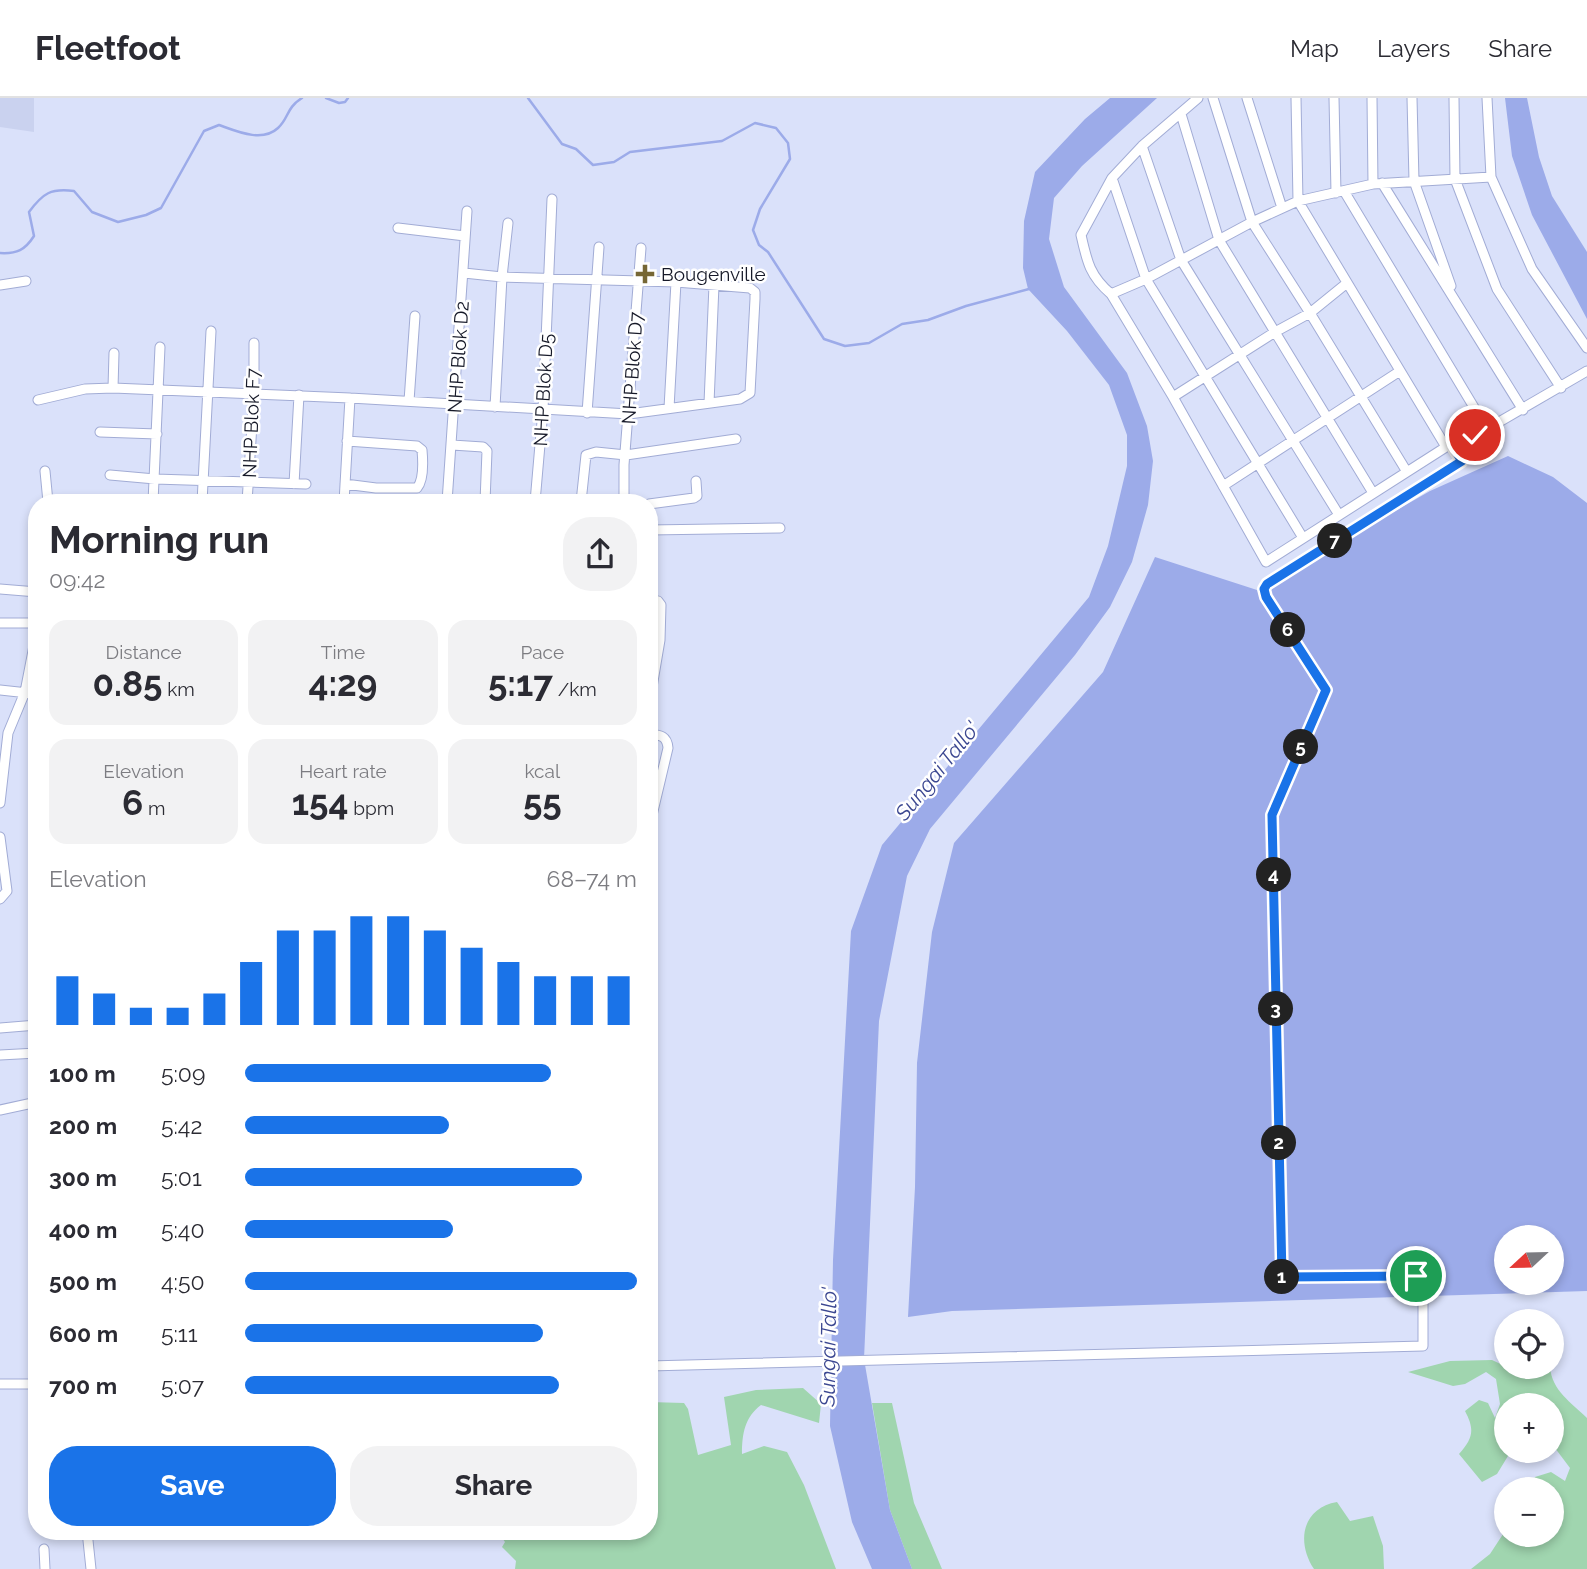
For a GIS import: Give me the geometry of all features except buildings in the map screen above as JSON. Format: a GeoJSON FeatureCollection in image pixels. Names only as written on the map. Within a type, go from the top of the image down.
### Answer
{"type":"FeatureCollection","features":[{"type":"Feature","properties":{"kind":"street"},"geometry":{"type":"LineString","coordinates":[[1198,98],[1142,146],[1112,178],[1081,235],[1087,264],[1097,282],[1111,294],[1173,397],[1266,562],[1449,446],[1523,410],[1587,371]]}},
{"type":"Feature","properties":{"kind":"street"},"geometry":{"type":"LineString","coordinates":[[1213,98],[1252,222],[1407,472]]}},
{"type":"Feature","properties":{"kind":"street"},"geometry":{"type":"LineString","coordinates":[[1247,98],[1282,208]]}},
{"type":"Feature","properties":{"kind":"street"},"geometry":{"type":"LineString","coordinates":[[1296,98],[1298,201],[1400,371],[1449,446],[1462,461]]}},
{"type":"Feature","properties":{"kind":"street"},"geometry":{"type":"LineString","coordinates":[[1334,98],[1340,192],[1487,429]]}},
{"type":"Feature","properties":{"kind":"street"},"geometry":{"type":"LineString","coordinates":[[1372,98],[1378,183],[1523,410]]}},
{"type":"Feature","properties":{"kind":"street"},"geometry":{"type":"LineString","coordinates":[[1412,98],[1414,181],[1457,303]]}},
{"type":"Feature","properties":{"kind":"street"},"geometry":{"type":"LineString","coordinates":[[1454,98],[1455,179],[1497,289],[1561,388]]}},
{"type":"Feature","properties":{"kind":"street"},"geometry":{"type":"LineString","coordinates":[[1487,98],[1491,177],[1532,269],[1587,348]]}},
{"type":"Feature","properties":{"kind":"street"},"geometry":{"type":"LineString","coordinates":[[1181,114],[1219,240],[1373,493]]}},
{"type":"Feature","properties":{"kind":"street"},"geometry":{"type":"LineString","coordinates":[[1142,146],[1181,260],[1339,515]]}},
{"type":"Feature","properties":{"kind":"street"},"geometry":{"type":"LineString","coordinates":[[1111,294],[1146,279],[1252,222],[1298,201],[1378,183],[1491,177]]}},
{"type":"Feature","properties":{"kind":"street"},"geometry":{"type":"LineString","coordinates":[[1112,178],[1146,279],[1303,538]]}},
{"type":"Feature","properties":{"kind":"street","name":"NHP Blok D5"},"geometry":{"type":"LineString","coordinates":[[536,494],[543,410],[552,199]]}},
{"type":"Feature","properties":{"kind":"street","name":"NHP Blok D2"},"geometry":{"type":"LineString","coordinates":[[448,494],[467,211]]}},
{"type":"Feature","properties":{"kind":"street"},"geometry":{"type":"LineString","coordinates":[[495,407],[502,277],[508,223]]}},
{"type":"Feature","properties":{"kind":"street"},"geometry":{"type":"LineString","coordinates":[[398,228],[465,236]]}},
{"type":"Feature","properties":{"kind":"street"},"geometry":{"type":"LineString","coordinates":[[587,413],[599,247]]}},
{"type":"Feature","properties":{"kind":"street","name":"NHP Blok D7"},"geometry":{"type":"LineString","coordinates":[[624,494],[641,248]]}},
{"type":"Feature","properties":{"kind":"street"},"geometry":{"type":"LineString","coordinates":[[38,400],[85,389],[113,388],[629,414],[740,399],[750,393],[755,292],[750,288],[676,282],[502,277],[464,273]]}},
{"type":"Feature","properties":{"kind":"street"},"geometry":{"type":"LineString","coordinates":[[0,285],[26,281]]}},
{"type":"Feature","properties":{"kind":"street"},"geometry":{"type":"LineString","coordinates":[[669,408],[676,282]]}},
{"type":"Feature","properties":{"kind":"street"},"geometry":{"type":"LineString","coordinates":[[1173,397],[1310,313],[1348,283]]}},
{"type":"Feature","properties":{"kind":"street"},"geometry":{"type":"LineString","coordinates":[[709,403],[714,285]]}},
{"type":"Feature","properties":{"kind":"street"},"geometry":{"type":"LineString","coordinates":[[408,401],[415,316]]}},
{"type":"Feature","properties":{"kind":"street"},"geometry":{"type":"LineString","coordinates":[[202,494],[211,331]]}},
{"type":"Feature","properties":{"kind":"street","name":"NHP Blok F7"},"geometry":{"type":"LineString","coordinates":[[247,494],[254,394],[254,343]]}},
{"type":"Feature","properties":{"kind":"street"},"geometry":{"type":"LineString","coordinates":[[154,494],[160,347]]}},
{"type":"Feature","properties":{"kind":"street"},"geometry":{"type":"LineString","coordinates":[[113,388],[114,354]]}},
{"type":"Feature","properties":{"kind":"street"},"geometry":{"type":"LineString","coordinates":[[1223,486],[1400,371]]}},
{"type":"Feature","properties":{"kind":"street"},"geometry":{"type":"LineString","coordinates":[[294,484],[299,396]]}},
{"type":"Feature","properties":{"kind":"street"},"geometry":{"type":"LineString","coordinates":[[344,494],[350,398]]}},
{"type":"Feature","properties":{"kind":"street"},"geometry":{"type":"LineString","coordinates":[[100,432],[157,434]]}},
{"type":"Feature","properties":{"kind":"street"},"geometry":{"type":"LineString","coordinates":[[582,494],[586,455],[591,453],[626,455],[736,439]]}},
{"type":"Feature","properties":{"kind":"street"},"geometry":{"type":"LineString","coordinates":[[345,484],[376,488],[416,488],[421,484],[423,457],[422,450],[417,446],[348,441]]}},
{"type":"Feature","properties":{"kind":"street"},"geometry":{"type":"LineString","coordinates":[[452,445],[483,447],[487,451],[485,494]]}},
{"type":"Feature","properties":{"kind":"street"},"geometry":{"type":"LineString","coordinates":[[658,1366],[1423,1346],[1423,1281],[1420,1277],[1282,1277],[1272,815],[1326,690],[1266,597],[1264,589],[1267,584],[1488,445]]}},
{"type":"Feature","properties":{"kind":"street"},"geometry":{"type":"LineString","coordinates":[[45,471],[47,494]]}},
{"type":"Feature","properties":{"kind":"street"},"geometry":{"type":"LineString","coordinates":[[110,475],[306,484]]}},
{"type":"Feature","properties":{"kind":"street"},"geometry":{"type":"LineString","coordinates":[[658,502],[695,498],[696,481]]}},
{"type":"Feature","properties":{"kind":"street"},"geometry":{"type":"LineString","coordinates":[[658,530],[780,528]]}},
{"type":"Feature","properties":{"kind":"street"},"geometry":{"type":"LineString","coordinates":[[0,589],[28,591]]}},
{"type":"Feature","properties":{"kind":"street"},"geometry":{"type":"LineString","coordinates":[[0,623],[28,623]]}},
{"type":"Feature","properties":{"kind":"street"},"geometry":{"type":"LineString","coordinates":[[0,690],[28,692]]}},
{"type":"Feature","properties":{"kind":"street"},"geometry":{"type":"LineString","coordinates":[[0,803],[8,733],[28,700]]}},
{"type":"Feature","properties":{"kind":"street"},"geometry":{"type":"LineString","coordinates":[[658,735],[665,738],[668,748],[658,790]]}},
{"type":"Feature","properties":{"kind":"street"},"geometry":{"type":"LineString","coordinates":[[0,837],[7,891],[0,899]]}},
{"type":"Feature","properties":{"kind":"street"},"geometry":{"type":"LineString","coordinates":[[0,1028],[28,1026]]}},
{"type":"Feature","properties":{"kind":"street"},"geometry":{"type":"LineString","coordinates":[[0,1054],[28,1053]]}},
{"type":"Feature","properties":{"kind":"street"},"geometry":{"type":"LineString","coordinates":[[0,1110],[28,1104]]}},
{"type":"Feature","properties":{"kind":"street"},"geometry":{"type":"LineString","coordinates":[[0,1384],[28,1384]]}},
{"type":"Feature","properties":{"kind":"street"},"geometry":{"type":"LineString","coordinates":[[88,1540],[91,1569]]}},
{"type":"Feature","properties":{"kind":"street"},"geometry":{"type":"LineString","coordinates":[[44,1549],[45,1569]]}},
{"type":"Feature","properties":{"kind":"shaded area"},"geometry":{"type":"Polygon","coordinates":[[[0,98],[34,98],[34,132],[0,127],[0,98]]]}},
{"type":"Feature","properties":{"kind":"green space"},"geometry":{"type":"Polygon","coordinates":[[[1492,1360],[1494,1378],[1486,1372],[1465,1384],[1453,1386],[1408,1372],[1450,1361],[1492,1360]]]}},
{"type":"Feature","properties":{"kind":"green space"},"geometry":{"type":"Polygon","coordinates":[[[1496,1379],[1553,1379],[1562,1393],[1498,1393],[1496,1379]]]}},
{"type":"Feature","properties":{"kind":"green space"},"geometry":{"type":"Polygon","coordinates":[[[803,1388],[821,1404],[819,1423],[761,1405],[751,1415],[746,1426],[742,1454],[764,1446],[787,1452],[804,1485],[836,1569],[515,1569],[516,1561],[502,1547],[504,1540],[658,1540],[658,1402],[684,1403],[688,1409],[698,1455],[731,1445],[724,1397],[756,1390],[803,1388]]]}},
{"type":"Feature","properties":{"kind":"green space"},"geometry":{"type":"Polygon","coordinates":[[[1564,1396],[1587,1418],[1587,1569],[1471,1569],[1495,1547],[1564,1547],[1564,1480],[1570,1468],[1564,1460],[1564,1396]]]}},
{"type":"Feature","properties":{"kind":"green space"},"geometry":{"type":"Polygon","coordinates":[[[1479,1400],[1488,1403],[1494,1416],[1494,1463],[1504,1463],[1497,1474],[1482,1482],[1459,1454],[1471,1434],[1465,1411],[1479,1400]]]}},
{"type":"Feature","properties":{"kind":"green space"},"geometry":{"type":"Polygon","coordinates":[[[872,1403],[892,1403],[914,1503],[942,1569],[912,1569],[890,1510],[872,1403]]]}},
{"type":"Feature","properties":{"kind":"green space"},"geometry":{"type":"Polygon","coordinates":[[[1551,1472],[1559,1477],[1535,1477],[1551,1472]]]}},
{"type":"Feature","properties":{"kind":"green space"},"geometry":{"type":"Polygon","coordinates":[[[1337,1502],[1350,1521],[1373,1516],[1383,1546],[1384,1569],[1314,1569],[1305,1548],[1306,1528],[1316,1511],[1337,1502]]]}},
{"type":"Feature","properties":{"kind":"water"},"geometry":{"type":"Polygon","coordinates":[[[1110,98],[1157,98],[1082,166],[1054,198],[1049,239],[1064,287],[1127,373],[1147,426],[1153,461],[1148,505],[1132,562],[1110,607],[1075,655],[930,829],[907,876],[879,1021],[864,1359],[890,1510],[912,1569],[872,1569],[852,1522],[830,1426],[833,1260],[851,931],[882,845],[1089,597],[1108,546],[1127,466],[1127,435],[1109,385],[1067,331],[1028,289],[1023,268],[1024,221],[1035,172],[1085,119],[1110,98]]]}},
{"type":"Feature","properties":{"kind":"water"},"geometry":{"type":"Polygon","coordinates":[[[1505,98],[1527,98],[1539,157],[1552,196],[1587,252],[1587,319],[1532,215],[1512,156],[1505,98]]]}},
{"type":"Feature","properties":{"kind":"water"},"geometry":{"type":"Polygon","coordinates":[[[1508,456],[1553,477],[1587,503],[1587,1291],[1564,1292],[1564,1225],[1494,1225],[1494,1294],[952,1311],[908,1317],[915,1187],[917,1063],[932,932],[954,843],[1103,672],[1155,557],[1257,590],[1430,491],[1508,456]]]}},
{"type":"Feature","properties":{"kind":"waterway"},"geometry":{"type":"LineString","coordinates":[[0,253],[16,252],[27,245],[34,236],[29,212],[43,196],[53,191],[74,191],[92,212],[118,222],[161,208],[204,131],[219,125],[249,134],[264,135],[278,128],[302,98]]}},
{"type":"Feature","properties":{"kind":"waterway"},"geometry":{"type":"LineString","coordinates":[[326,98],[339,103],[348,98]]}},
{"type":"Feature","properties":{"kind":"waterway"},"geometry":{"type":"LineString","coordinates":[[528,98],[562,144],[576,149],[593,165],[614,162],[630,152],[722,141],[755,123],[776,128],[788,143],[790,159],[760,209],[753,230],[759,245],[768,252],[824,339],[845,346],[869,343],[902,324],[928,320],[966,306],[1029,289]]}},
{"type":"Feature","properties":{"kind":"place","name":"Bougenville"},"geometry":{"type":"Point","coordinates":[645,274]}},
{"type":"Feature","properties":{"kind":"route"},"geometry":{"type":"LineString","coordinates":[[1416,1276],[1282,1277],[1272,815],[1326,690],[1266,597],[1264,589],[1267,584],[1462,461],[1452,445],[1475,435]]}},
{"type":"Feature","properties":{"kind":"water label","name":"Sungai Tallo'"},"geometry":{"type":"Point","coordinates":[937,771]}},
{"type":"Feature","properties":{"kind":"water label","name":"Sungai Tallo'"},"geometry":{"type":"Point","coordinates":[828,1347]}}]}
